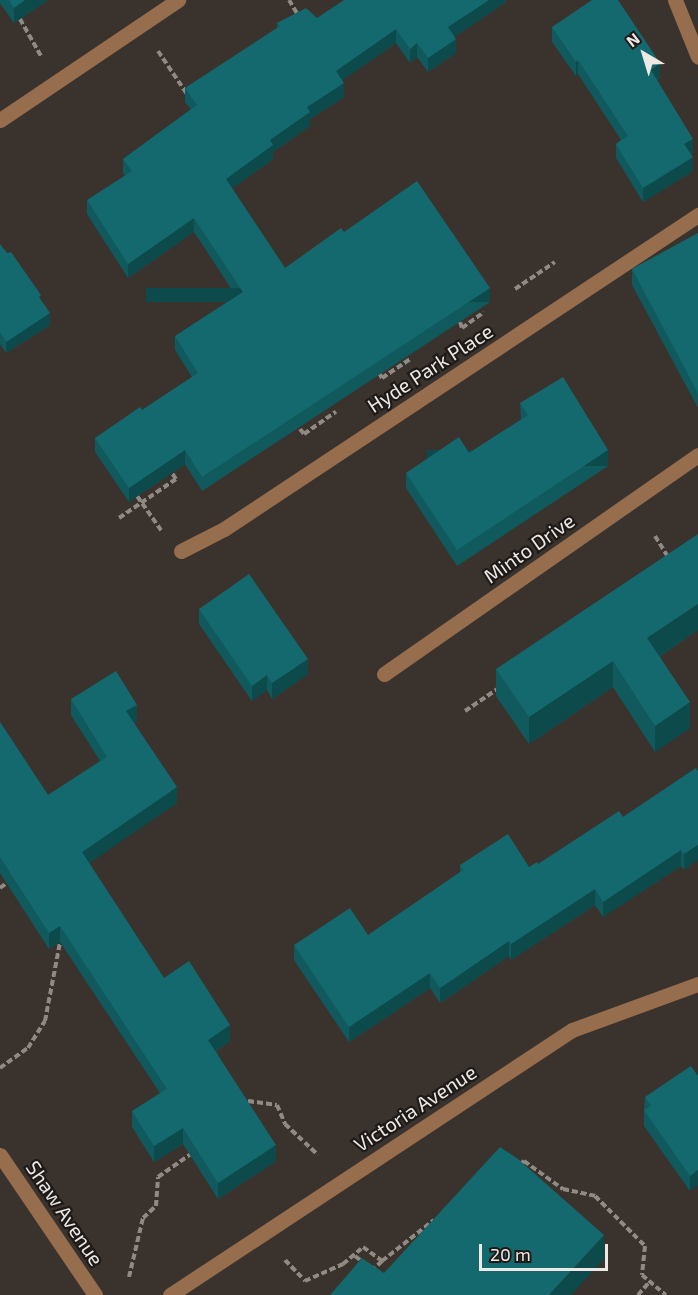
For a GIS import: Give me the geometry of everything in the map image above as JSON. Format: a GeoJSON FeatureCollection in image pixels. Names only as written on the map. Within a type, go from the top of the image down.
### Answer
{"type":"FeatureCollection","features":[{"type":"Feature","properties":{"kind":"street"},"geometry":{"type":"LineString","coordinates":[[0,120],[178,0]]}},
{"type":"Feature","properties":{"kind":"street"},"geometry":{"type":"LineString","coordinates":[[675,0],[698,57]]}},
{"type":"Feature","properties":{"kind":"street","name":"Hyde Park Place"},"geometry":{"type":"LineString","coordinates":[[181,551],[232,524],[698,215]]}},
{"type":"Feature","properties":{"kind":"street","name":"Minto Drive"},"geometry":{"type":"LineString","coordinates":[[384,674],[698,455]]}},
{"type":"Feature","properties":{"kind":"street","name":"Victoria Avenue"},"geometry":{"type":"LineString","coordinates":[[170,1295],[572,1030],[698,984]]}},
{"type":"Feature","properties":{"kind":"street","name":"Shaw Avenue"},"geometry":{"type":"LineString","coordinates":[[0,1155],[95,1295]]}},
{"type":"Feature","properties":{"kind":"path"},"geometry":{"type":"LineString","coordinates":[[289,0],[303,23]]}},
{"type":"Feature","properties":{"kind":"path"},"geometry":{"type":"LineString","coordinates":[[20,19],[58,81]]}},
{"type":"Feature","properties":{"kind":"path"},"geometry":{"type":"LineString","coordinates":[[142,24],[190,99]]}},
{"type":"Feature","properties":{"kind":"path"},"geometry":{"type":"LineString","coordinates":[[515,290],[555,262]]}},
{"type":"Feature","properties":{"kind":"path"},"geometry":{"type":"LineString","coordinates":[[460,322],[462,328],[484,312]]}},
{"type":"Feature","properties":{"kind":"path"},"geometry":{"type":"LineString","coordinates":[[379,373],[382,378],[411,359]]}},
{"type":"Feature","properties":{"kind":"path"},"geometry":{"type":"LineString","coordinates":[[300,429],[304,434],[336,412]]}},
{"type":"Feature","properties":{"kind":"path"},"geometry":{"type":"LineString","coordinates":[[119,518],[176,479],[168,466]]}},
{"type":"Feature","properties":{"kind":"path"},"geometry":{"type":"LineString","coordinates":[[138,496],[158,527],[181,551]]}},
{"type":"Feature","properties":{"kind":"path"},"geometry":{"type":"LineString","coordinates":[[655,536],[670,560]]}},
{"type":"Feature","properties":{"kind":"path"},"geometry":{"type":"LineString","coordinates":[[465,711],[503,685]]}},
{"type":"Feature","properties":{"kind":"path"},"geometry":{"type":"LineString","coordinates":[[0,888],[8,883]]}},
{"type":"Feature","properties":{"kind":"path"},"geometry":{"type":"LineString","coordinates":[[0,1068],[27,1048],[45,1021],[60,942]]}},
{"type":"Feature","properties":{"kind":"path"},"geometry":{"type":"LineString","coordinates":[[248,1101],[277,1105],[285,1124],[318,1155]]}},
{"type":"Feature","properties":{"kind":"path"},"geometry":{"type":"LineString","coordinates":[[129,1277],[143,1218],[156,1206],[158,1177],[190,1155]]}},
{"type":"Feature","properties":{"kind":"path"},"geometry":{"type":"LineString","coordinates":[[516,1168],[524,1161],[563,1189],[595,1196],[645,1246],[642,1275],[666,1295]]}},
{"type":"Feature","properties":{"kind":"path"},"geometry":{"type":"LineString","coordinates":[[355,1256],[374,1270],[436,1218]]}},
{"type":"Feature","properties":{"kind":"path"},"geometry":{"type":"LineString","coordinates":[[285,1260],[305,1281],[343,1264],[363,1247],[382,1261]]}},
{"type":"Feature","properties":{"kind":"path"},"geometry":{"type":"LineString","coordinates":[[638,1295],[650,1281]]}},
{"type":"Feature","properties":{"kind":"building"},"geometry":{"type":"Polygon","coordinates":[[[9,0],[25,0],[14,8],[9,0]]]}},
{"type":"Feature","properties":{"kind":"building"},"geometry":{"type":"Polygon","coordinates":[[[344,0],[489,0],[448,27],[456,39],[428,58],[417,43],[410,49],[396,29],[336,71],[344,83],[307,107],[310,112],[270,140],[273,145],[226,179],[285,268],[341,228],[344,232],[417,181],[490,288],[202,477],[185,450],[129,488],[95,438],[140,407],[142,410],[198,373],[175,336],[243,292],[194,218],[128,264],[87,200],[132,171],[123,159],[197,105],[185,88],[280,26],[277,23],[306,8],[317,18],[344,0]]]}},
{"type":"Feature","properties":{"kind":"building"},"geometry":{"type":"Polygon","coordinates":[[[592,0],[618,0],[660,63],[651,70],[693,139],[684,144],[693,157],[643,188],[616,144],[628,136],[578,60],[576,62],[552,27],[592,0]]]}},
{"type":"Feature","properties":{"kind":"building"},"geometry":{"type":"Polygon","coordinates":[[[698,233],[698,393],[632,269],[698,233]]]}},
{"type":"Feature","properties":{"kind":"building"},"geometry":{"type":"Polygon","coordinates":[[[0,244],[7,253],[11,252],[41,295],[39,297],[50,313],[6,342],[0,332],[0,244]]]}},
{"type":"Feature","properties":{"kind":"building"},"geometry":{"type":"Polygon","coordinates":[[[563,377],[608,450],[457,550],[406,473],[459,437],[469,453],[528,415],[520,403],[563,377]]]}},
{"type":"Feature","properties":{"kind":"building"},"geometry":{"type":"Polygon","coordinates":[[[698,534],[698,604],[647,638],[690,702],[655,726],[613,661],[529,717],[496,669],[698,534]]]}},
{"type":"Feature","properties":{"kind":"building"},"geometry":{"type":"Polygon","coordinates":[[[249,574],[308,659],[272,683],[267,675],[252,686],[199,609],[249,574]]]}},
{"type":"Feature","properties":{"kind":"building"},"geometry":{"type":"Polygon","coordinates":[[[116,671],[137,705],[126,711],[177,787],[82,852],[164,978],[189,961],[230,1025],[208,1040],[276,1145],[218,1183],[183,1128],[154,1146],[132,1111],[167,1089],[60,926],[49,933],[0,857],[0,722],[48,795],[107,757],[71,699],[116,671]]]}},
{"type":"Feature","properties":{"kind":"building"},"geometry":{"type":"Polygon","coordinates":[[[696,768],[698,771],[698,845],[684,854],[681,850],[603,902],[595,889],[511,944],[509,941],[440,988],[430,973],[349,1027],[294,945],[350,908],[368,935],[463,870],[460,865],[508,834],[529,867],[537,862],[538,864],[619,811],[623,817],[696,768]]]}},
{"type":"Feature","properties":{"kind":"building"},"geometry":{"type":"Polygon","coordinates":[[[691,1066],[698,1076],[698,1170],[690,1176],[644,1110],[651,1106],[645,1097],[691,1066]]]}},
{"type":"Feature","properties":{"kind":"building"},"geometry":{"type":"Polygon","coordinates":[[[500,1147],[518,1159],[604,1235],[549,1295],[330,1295],[362,1258],[384,1273],[500,1147]]]}}]}
